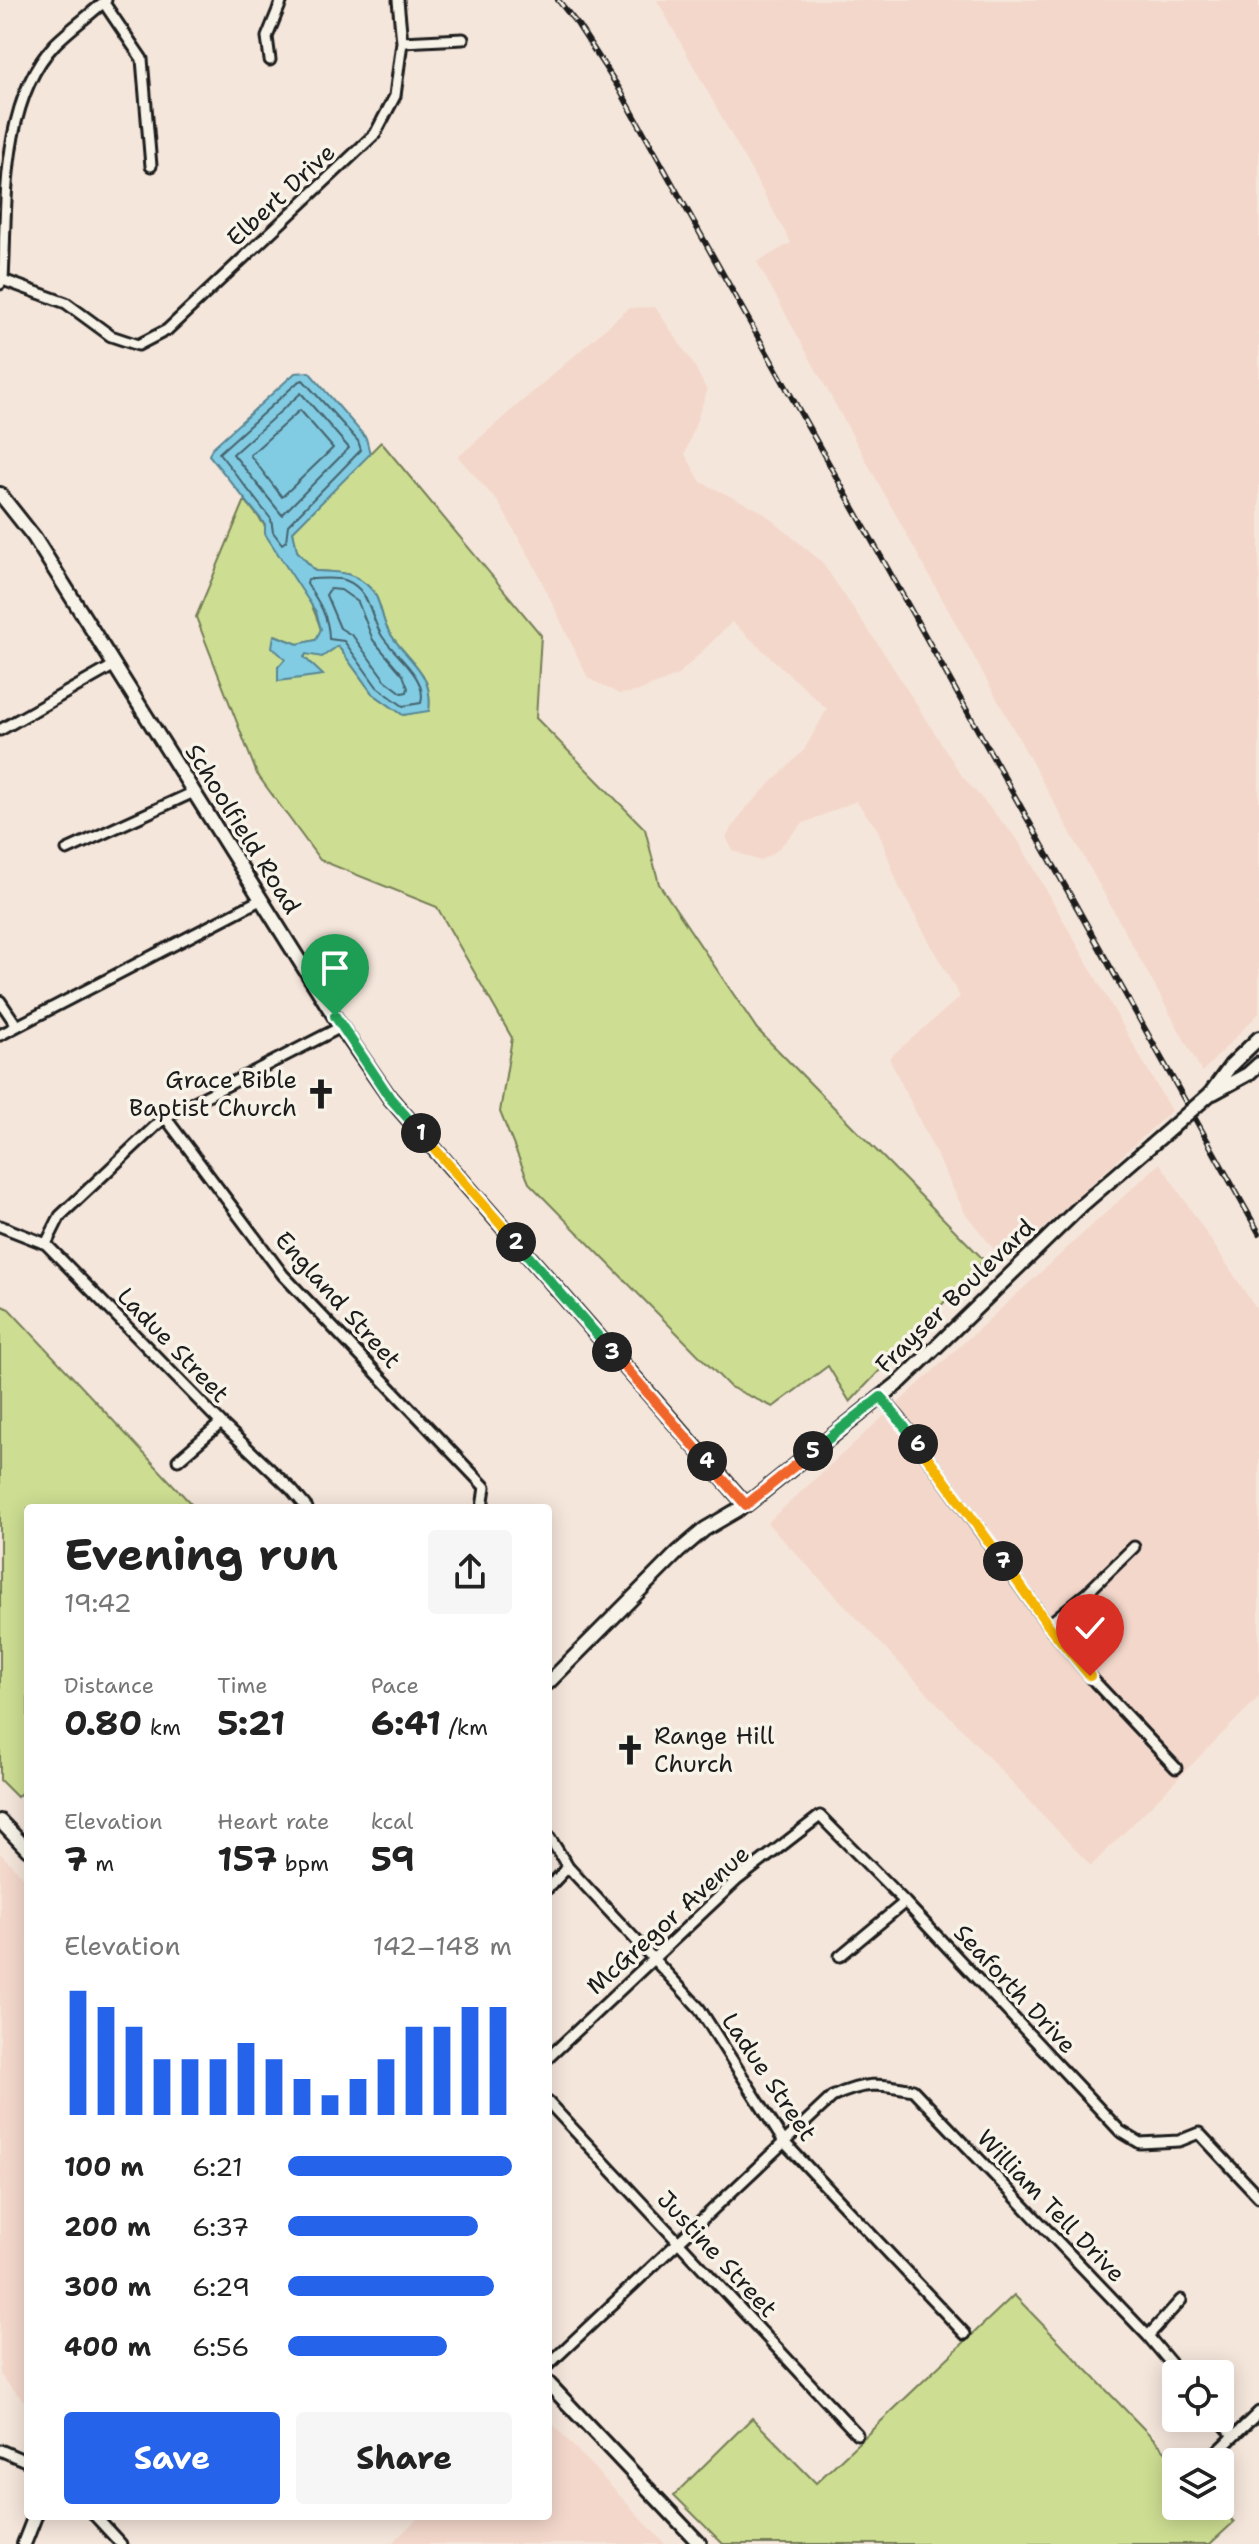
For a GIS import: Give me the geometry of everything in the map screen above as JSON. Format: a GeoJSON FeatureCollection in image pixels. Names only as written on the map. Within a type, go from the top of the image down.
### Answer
{"type":"FeatureCollection","features":[{"type":"Feature","properties":{"kind":"main road","name":"Schoolfield Road"},"geometry":{"type":"LineString","coordinates":[[0,494],[34,537],[341,1027],[390,1098],[746,1505]]}},
{"type":"Feature","properties":{"kind":"main road"},"geometry":{"type":"LineString","coordinates":[[1210,1094],[1231,1065],[1259,1038]]}},
{"type":"Feature","properties":{"kind":"main road"},"geometry":{"type":"LineString","coordinates":[[1210,1094],[1248,1074],[1259,1064]]}},
{"type":"Feature","properties":{"kind":"main road","name":"Frayser Boulevard"},"geometry":{"type":"LineString","coordinates":[[552,1679],[678,1552],[705,1529],[746,1505],[901,1381],[1082,1205],[1210,1094]]}},
{"type":"Feature","properties":{"kind":"main road"},"geometry":{"type":"LineString","coordinates":[[0,1821],[24,1846]]}},
{"type":"Feature","properties":{"kind":"main road"},"geometry":{"type":"LineString","coordinates":[[552,2387],[700,2544]]}},
{"type":"Feature","properties":{"kind":"main road"},"geometry":{"type":"LineString","coordinates":[[24,2544],[33,2520]]}},
{"type":"Feature","properties":{"kind":"street"},"geometry":{"type":"LineString","coordinates":[[270,60],[267,37],[282,0]]}},
{"type":"Feature","properties":{"kind":"street","name":"Elbert Drive"},"geometry":{"type":"LineString","coordinates":[[1,282],[66,303],[111,336],[138,345],[167,330],[375,134],[395,96],[402,42],[398,0]]}},
{"type":"Feature","properties":{"kind":"street"},"geometry":{"type":"LineString","coordinates":[[1,282],[5,160],[16,114],[34,75],[54,46],[105,1],[142,59],[151,166]]}},
{"type":"Feature","properties":{"kind":"street"},"geometry":{"type":"LineString","coordinates":[[402,42],[463,39]]}},
{"type":"Feature","properties":{"kind":"street"},"geometry":{"type":"LineString","coordinates":[[0,730],[113,666]]}},
{"type":"Feature","properties":{"kind":"street"},"geometry":{"type":"LineString","coordinates":[[67,850],[194,792]]}},
{"type":"Feature","properties":{"kind":"street"},"geometry":{"type":"LineString","coordinates":[[0,1035],[262,899]]}},
{"type":"Feature","properties":{"kind":"street"},"geometry":{"type":"LineString","coordinates":[[0,1001],[17,1026]]}},
{"type":"Feature","properties":{"kind":"street"},"geometry":{"type":"LineString","coordinates":[[46,1244],[60,1216],[165,1117],[341,1027]]}},
{"type":"Feature","properties":{"kind":"street","name":"England Street"},"geometry":{"type":"LineString","coordinates":[[165,1117],[283,1275],[485,1487],[483,1504]]}},
{"type":"Feature","properties":{"kind":"street","name":"Ladue Street"},"geometry":{"type":"LineString","coordinates":[[0,1226],[46,1244],[304,1504]]}},
{"type":"Feature","properties":{"kind":"street"},"geometry":{"type":"LineString","coordinates":[[881,1397],[1048,1625],[1095,1682],[1176,1768]]}},
{"type":"Feature","properties":{"kind":"street"},"geometry":{"type":"LineString","coordinates":[[178,1460],[221,1423]]}},
{"type":"Feature","properties":{"kind":"street"},"geometry":{"type":"LineString","coordinates":[[1048,1625],[1087,1593],[1134,1547]]}},
{"type":"Feature","properties":{"kind":"street","name":"Seaforth Drive"},"geometry":{"type":"LineString","coordinates":[[820,1816],[1120,2131],[1140,2143],[1179,2141],[1199,2133],[1259,2197]]}},
{"type":"Feature","properties":{"kind":"street","name":"McGregor Avenue"},"geometry":{"type":"LineString","coordinates":[[552,2054],[737,1880],[820,1816]]}},
{"type":"Feature","properties":{"kind":"street","name":"Ladue Street"},"geometry":{"type":"LineString","coordinates":[[552,1841],[568,1867],[699,2008],[784,2142],[965,2334]]}},
{"type":"Feature","properties":{"kind":"street"},"geometry":{"type":"LineString","coordinates":[[552,1884],[568,1867]]}},
{"type":"Feature","properties":{"kind":"street"},"geometry":{"type":"LineString","coordinates":[[840,1956],[905,1902]]}},
{"type":"Feature","properties":{"kind":"street","name":"William Tell Drive"},"geometry":{"type":"LineString","coordinates":[[784,2142],[832,2097],[853,2087],[882,2084],[913,2090],[1168,2360]]}},
{"type":"Feature","properties":{"kind":"street","name":"Justine Street"},"geometry":{"type":"LineString","coordinates":[[552,2106],[857,2434]]}},
{"type":"Feature","properties":{"kind":"street"},"geometry":{"type":"LineString","coordinates":[[552,2361],[784,2142]]}},
{"type":"Feature","properties":{"kind":"street"},"geometry":{"type":"LineString","coordinates":[[1148,2336],[1181,2300]]}},
{"type":"Feature","properties":{"kind":"street"},"geometry":{"type":"LineString","coordinates":[[1222,2448],[1259,2412]]}},
{"type":"Feature","properties":{"kind":"street"},"geometry":{"type":"LineString","coordinates":[[1230,2432],[1234,2436]]}},
{"type":"Feature","properties":{"kind":"street"},"geometry":{"type":"LineString","coordinates":[[0,2450],[24,2460]]}},
{"type":"Feature","properties":{"kind":"street"},"geometry":{"type":"LineString","coordinates":[[99,2520],[121,2544]]}},
{"type":"Feature","properties":{"kind":"shaded area"},"geometry":{"type":"Polygon","coordinates":[[[657,0],[1259,0],[1259,1013],[1202,1072],[757,262],[791,243],[657,0]]]}},
{"type":"Feature","properties":{"kind":"shaded area"},"geometry":{"type":"Polygon","coordinates":[[[655,307],[693,363],[707,391],[685,454],[701,482],[761,511],[821,561],[962,776],[1018,840],[1171,1111],[1005,1263],[965,1213],[889,1058],[960,997],[899,887],[878,830],[856,801],[802,824],[775,852],[760,861],[733,851],[726,837],[745,809],[804,750],[827,709],[732,622],[678,675],[636,692],[619,694],[588,678],[532,561],[498,502],[458,457],[629,308],[655,307]]]}},
{"type":"Feature","properties":{"kind":"shaded area"},"geometry":{"type":"Polygon","coordinates":[[[1160,1163],[1259,1313],[1259,1697],[1091,1866],[767,1523],[1160,1163]]]}},
{"type":"Feature","properties":{"kind":"shaded area"},"geometry":{"type":"Polygon","coordinates":[[[0,1853],[24,1878],[24,2401],[0,2375],[0,1853]]]}},
{"type":"Feature","properties":{"kind":"shaded area"},"geometry":{"type":"Polygon","coordinates":[[[552,2423],[665,2544],[391,2544],[416,2520],[552,2520],[552,2423]]]}},
{"type":"Feature","properties":{"kind":"green space"},"geometry":{"type":"Polygon","coordinates":[[[381,442],[541,635],[536,718],[645,829],[659,884],[757,1029],[984,1260],[850,1402],[828,1366],[773,1407],[730,1387],[529,1183],[500,1112],[512,1038],[437,907],[320,860],[257,774],[196,617],[245,500],[289,562],[321,630],[316,640],[298,644],[275,635],[322,675],[304,658],[306,654],[338,646],[372,693],[403,715],[429,710],[423,675],[388,630],[372,590],[353,576],[315,571],[297,551],[293,531],[381,442]]]}},
{"type":"Feature","properties":{"kind":"green space"},"geometry":{"type":"Polygon","coordinates":[[[0,1305],[9,1309],[191,1504],[24,1504],[24,1790],[17,1797],[0,1780],[0,1305]]]}},
{"type":"Feature","properties":{"kind":"green space"},"geometry":{"type":"Polygon","coordinates":[[[1014,2295],[1162,2448],[1162,2520],[1234,2522],[1210,2544],[723,2544],[674,2495],[752,2418],[816,2483],[1014,2295]]]}},
{"type":"Feature","properties":{"kind":"water"},"geometry":{"type":"Polygon","coordinates":[[[309,372],[366,438],[370,454],[293,531],[297,551],[315,571],[353,576],[372,590],[388,630],[423,675],[429,711],[403,715],[372,693],[338,646],[322,657],[306,654],[304,657],[323,675],[278,681],[278,667],[285,659],[272,647],[274,635],[298,644],[316,640],[321,629],[316,612],[265,534],[265,524],[209,455],[212,448],[295,373],[309,372]]]}},
{"type":"Feature","properties":{"kind":"railway"},"geometry":{"type":"LineString","coordinates":[[558,0],[620,90],[1259,1233]]}},
{"type":"Feature","properties":{"kind":"place","name":"Grace Bible Baptist Church"},"geometry":{"type":"Point","coordinates":[321,1094]}},
{"type":"Feature","properties":{"kind":"place","name":"Range Hill Church"},"geometry":{"type":"Point","coordinates":[630,1750]}},
{"type":"Feature","properties":{"kind":"route"},"geometry":{"type":"LineString","coordinates":[[335,1016],[390,1098],[746,1505],[881,1397],[1048,1625],[1090,1676]]}}]}
